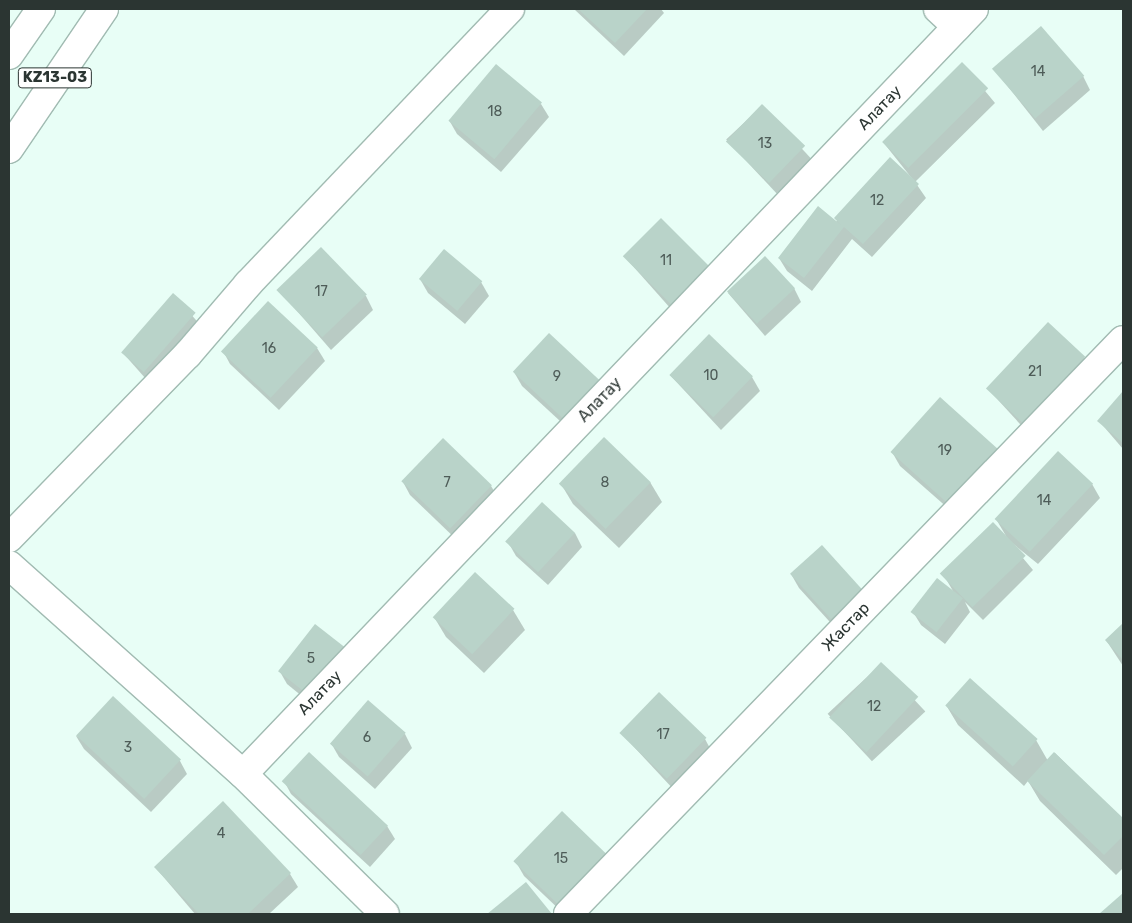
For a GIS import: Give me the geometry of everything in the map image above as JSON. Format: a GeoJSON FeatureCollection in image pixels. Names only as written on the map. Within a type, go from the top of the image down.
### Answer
{"type":"FeatureCollection","features":[{"type":"Feature","properties":{"kind":"main road","name":"KZ13-03"},"geometry":{"type":"LineString","coordinates":[[9,55],[41,9]]}},
{"type":"Feature","properties":{"kind":"main road","name":"KZ13-03"},"geometry":{"type":"LineString","coordinates":[[9,149],[104,9]]}},
{"type":"Feature","properties":{"kind":"main road"},"geometry":{"type":"LineString","coordinates":[[9,538],[188,354],[248,284],[510,9]]}},
{"type":"Feature","properties":{"kind":"main road","name":"Алатау"},"geometry":{"type":"LineString","coordinates":[[243,774],[956,15]]}},
{"type":"Feature","properties":{"kind":"main road","name":"Жастар"},"geometry":{"type":"LineString","coordinates":[[568,914],[1123,340]]}},
{"type":"Feature","properties":{"kind":"main road"},"geometry":{"type":"LineString","coordinates":[[9,565],[243,774],[386,914]]}},
{"type":"Feature","properties":{"kind":"building"},"geometry":{"type":"Polygon","coordinates":[[[578,9],[647,9],[615,43],[578,9]]]}},
{"type":"Feature","properties":{"kind":"building"},"geometry":{"type":"Polygon","coordinates":[[[1041,26],[1084,76],[1035,118],[992,69],[1041,26]]]}},
{"type":"Feature","properties":{"kind":"building"},"geometry":{"type":"Polygon","coordinates":[[[962,62],[988,88],[908,168],[882,142],[962,62]]]}},
{"type":"Feature","properties":{"kind":"building"},"geometry":{"type":"Polygon","coordinates":[[[496,64],[542,103],[494,159],[448,121],[496,64]]]}},
{"type":"Feature","properties":{"kind":"building"},"geometry":{"type":"Polygon","coordinates":[[[762,104],[805,146],[769,183],[726,141],[762,104]]]}},
{"type":"Feature","properties":{"kind":"building"},"geometry":{"type":"Polygon","coordinates":[[[890,157],[919,184],[863,244],[844,227],[804,278],[778,258],[818,206],[841,225],[834,218],[890,157]]]}},
{"type":"Feature","properties":{"kind":"building"},"geometry":{"type":"Polygon","coordinates":[[[661,218],[710,267],[672,305],[623,256],[661,218]]]}},
{"type":"Feature","properties":{"kind":"building"},"geometry":{"type":"Polygon","coordinates":[[[321,247],[367,294],[322,338],[276,290],[321,247]]]}},
{"type":"Feature","properties":{"kind":"building"},"geometry":{"type":"Polygon","coordinates":[[[444,249],[482,281],[457,311],[419,279],[444,249]]]}},
{"type":"Feature","properties":{"kind":"building"},"geometry":{"type":"Polygon","coordinates":[[[765,256],[795,288],[757,324],[727,291],[765,256]]]}},
{"type":"Feature","properties":{"kind":"building"},"geometry":{"type":"Polygon","coordinates":[[[173,293],[196,313],[144,372],[121,353],[173,293]]]}},
{"type":"Feature","properties":{"kind":"building"},"geometry":{"type":"Polygon","coordinates":[[[268,301],[318,347],[271,398],[221,351],[268,301]]]}},
{"type":"Feature","properties":{"kind":"building"},"geometry":{"type":"Polygon","coordinates":[[[1048,322],[1085,357],[1023,423],[986,389],[1048,322]]]}},
{"type":"Feature","properties":{"kind":"building"},"geometry":{"type":"Polygon","coordinates":[[[549,333],[601,381],[565,420],[513,372],[549,333]]]}},
{"type":"Feature","properties":{"kind":"building"},"geometry":{"type":"Polygon","coordinates":[[[709,334],[753,376],[713,417],[669,375],[709,334]]]}},
{"type":"Feature","properties":{"kind":"building"},"geometry":{"type":"Polygon","coordinates":[[[1123,391],[1123,443],[1097,421],[1123,391]]]}},
{"type":"Feature","properties":{"kind":"building"},"geometry":{"type":"Polygon","coordinates":[[[940,397],[999,450],[949,505],[890,452],[940,397]]]}},
{"type":"Feature","properties":{"kind":"building"},"geometry":{"type":"Polygon","coordinates":[[[604,437],[651,482],[606,529],[559,484],[604,437]]]}},
{"type":"Feature","properties":{"kind":"building"},"geometry":{"type":"Polygon","coordinates":[[[443,438],[492,485],[450,528],[401,481],[443,438]]]}},
{"type":"Feature","properties":{"kind":"building"},"geometry":{"type":"Polygon","coordinates":[[[1058,451],[1093,484],[1030,552],[995,519],[1058,451]]]}},
{"type":"Feature","properties":{"kind":"building"},"geometry":{"type":"Polygon","coordinates":[[[542,502],[575,533],[538,572],[505,541],[542,502]]]}},
{"type":"Feature","properties":{"kind":"building"},"geometry":{"type":"Polygon","coordinates":[[[993,522],[1026,556],[972,607],[940,573],[993,522]]]}},
{"type":"Feature","properties":{"kind":"building"},"geometry":{"type":"Polygon","coordinates":[[[822,545],[863,590],[831,619],[790,574],[822,545]]]}},
{"type":"Feature","properties":{"kind":"building"},"geometry":{"type":"Polygon","coordinates":[[[475,572],[514,609],[472,654],[433,617],[475,572]]]}},
{"type":"Feature","properties":{"kind":"building"},"geometry":{"type":"Polygon","coordinates":[[[937,578],[963,598],[937,632],[911,612],[937,578]]]}},
{"type":"Feature","properties":{"kind":"building"},"geometry":{"type":"Polygon","coordinates":[[[1123,623],[1123,660],[1105,640],[1123,623]]]}},
{"type":"Feature","properties":{"kind":"building"},"geometry":{"type":"Polygon","coordinates":[[[315,624],[344,647],[307,694],[278,671],[315,624]]]}},
{"type":"Feature","properties":{"kind":"building"},"geometry":{"type":"Polygon","coordinates":[[[881,662],[918,697],[866,752],[829,718],[881,662]]]}},
{"type":"Feature","properties":{"kind":"building"},"geometry":{"type":"Polygon","coordinates":[[[970,678],[1038,739],[1013,766],[945,705],[970,678]]]}},
{"type":"Feature","properties":{"kind":"building"},"geometry":{"type":"Polygon","coordinates":[[[659,692],[706,738],[667,779],[619,733],[659,692]]]}},
{"type":"Feature","properties":{"kind":"building"},"geometry":{"type":"Polygon","coordinates":[[[113,696],[181,759],[144,799],[76,735],[113,696]]]}},
{"type":"Feature","properties":{"kind":"building"},"geometry":{"type":"Polygon","coordinates":[[[368,700],[406,733],[368,777],[330,744],[368,700]]]}},
{"type":"Feature","properties":{"kind":"building"},"geometry":{"type":"Polygon","coordinates":[[[309,752],[388,826],[361,855],[282,781],[309,752]]]}},
{"type":"Feature","properties":{"kind":"building"},"geometry":{"type":"Polygon","coordinates":[[[1054,752],[1123,818],[1123,836],[1104,855],[1027,781],[1054,752]]]}},
{"type":"Feature","properties":{"kind":"building"},"geometry":{"type":"Polygon","coordinates":[[[223,801],[291,873],[248,914],[199,914],[154,867],[223,801]]]}},
{"type":"Feature","properties":{"kind":"building"},"geometry":{"type":"Polygon","coordinates":[[[562,811],[609,856],[560,907],[513,861],[562,811]]]}},
{"type":"Feature","properties":{"kind":"building"},"geometry":{"type":"Polygon","coordinates":[[[526,882],[552,914],[487,914],[526,882]]]}},
{"type":"Feature","properties":{"kind":"building"},"geometry":{"type":"Polygon","coordinates":[[[1123,893],[1123,914],[1099,914],[1123,893]]]}}]}
